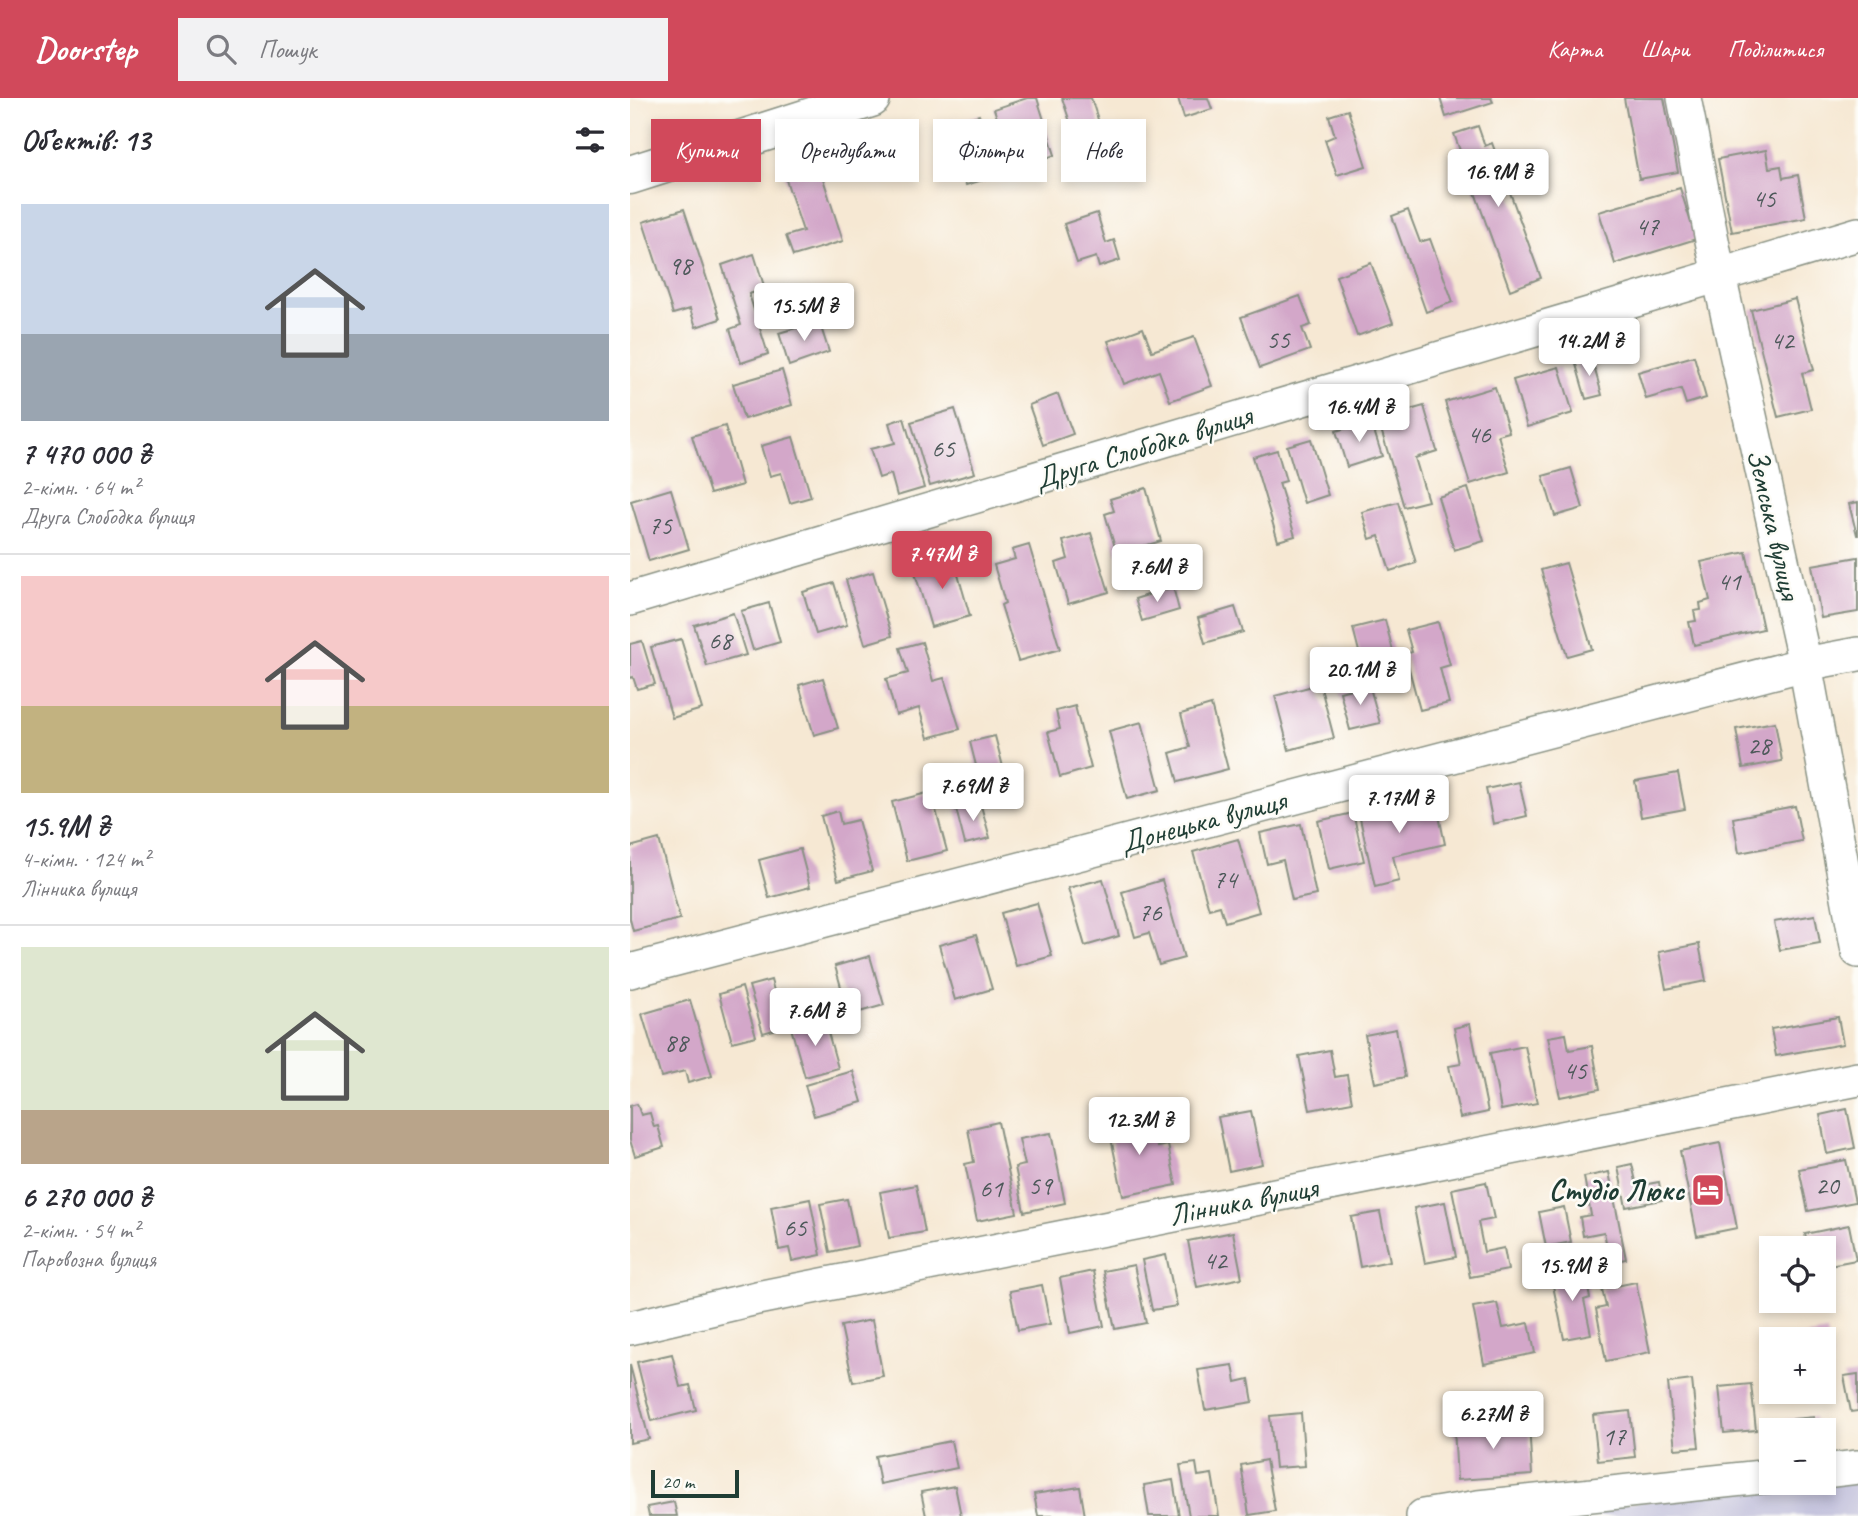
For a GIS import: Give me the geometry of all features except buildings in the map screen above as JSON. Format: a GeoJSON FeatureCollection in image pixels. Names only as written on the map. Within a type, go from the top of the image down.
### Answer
{"type":"FeatureCollection","features":[{"type":"Feature","properties":{"kind":"street"},"geometry":{"type":"LineString","coordinates":[[630,175],[871,98]]}},
{"type":"Feature","properties":{"kind":"street","name":"Земська вулиця"},"geometry":{"type":"LineString","coordinates":[[1684,98],[1719,276],[1805,664],[1858,951]]}},
{"type":"Feature","properties":{"kind":"street","name":"Друга Слободка вулиця"},"geometry":{"type":"LineString","coordinates":[[630,599],[1858,234]]}},
{"type":"Feature","properties":{"kind":"street","name":"Донецька вулиця"},"geometry":{"type":"LineString","coordinates":[[630,971],[1805,664],[1858,654]]}},
{"type":"Feature","properties":{"kind":"street","name":"Лінника вулиця"},"geometry":{"type":"LineString","coordinates":[[630,1328],[757,1298],[1858,1079]]}},
{"type":"Feature","properties":{"kind":"street"},"geometry":{"type":"LineString","coordinates":[[1836,1470],[1858,1467]]}},
{"type":"Feature","properties":{"kind":"street"},"geometry":{"type":"LineString","coordinates":[[1423,1516],[1478,1507],[1759,1477]]}},
{"type":"Feature","properties":{"kind":"shaded area"},"geometry":{"type":"Polygon","coordinates":[[[1858,1476],[1858,1516],[1518,1516],[1759,1488],[1759,1495],[1836,1495],[1836,1480],[1858,1476]]]}},
{"type":"Feature","properties":{"kind":"place","name":"Студіо Люкс"},"geometry":{"type":"Point","coordinates":[1708,1190]}}]}
